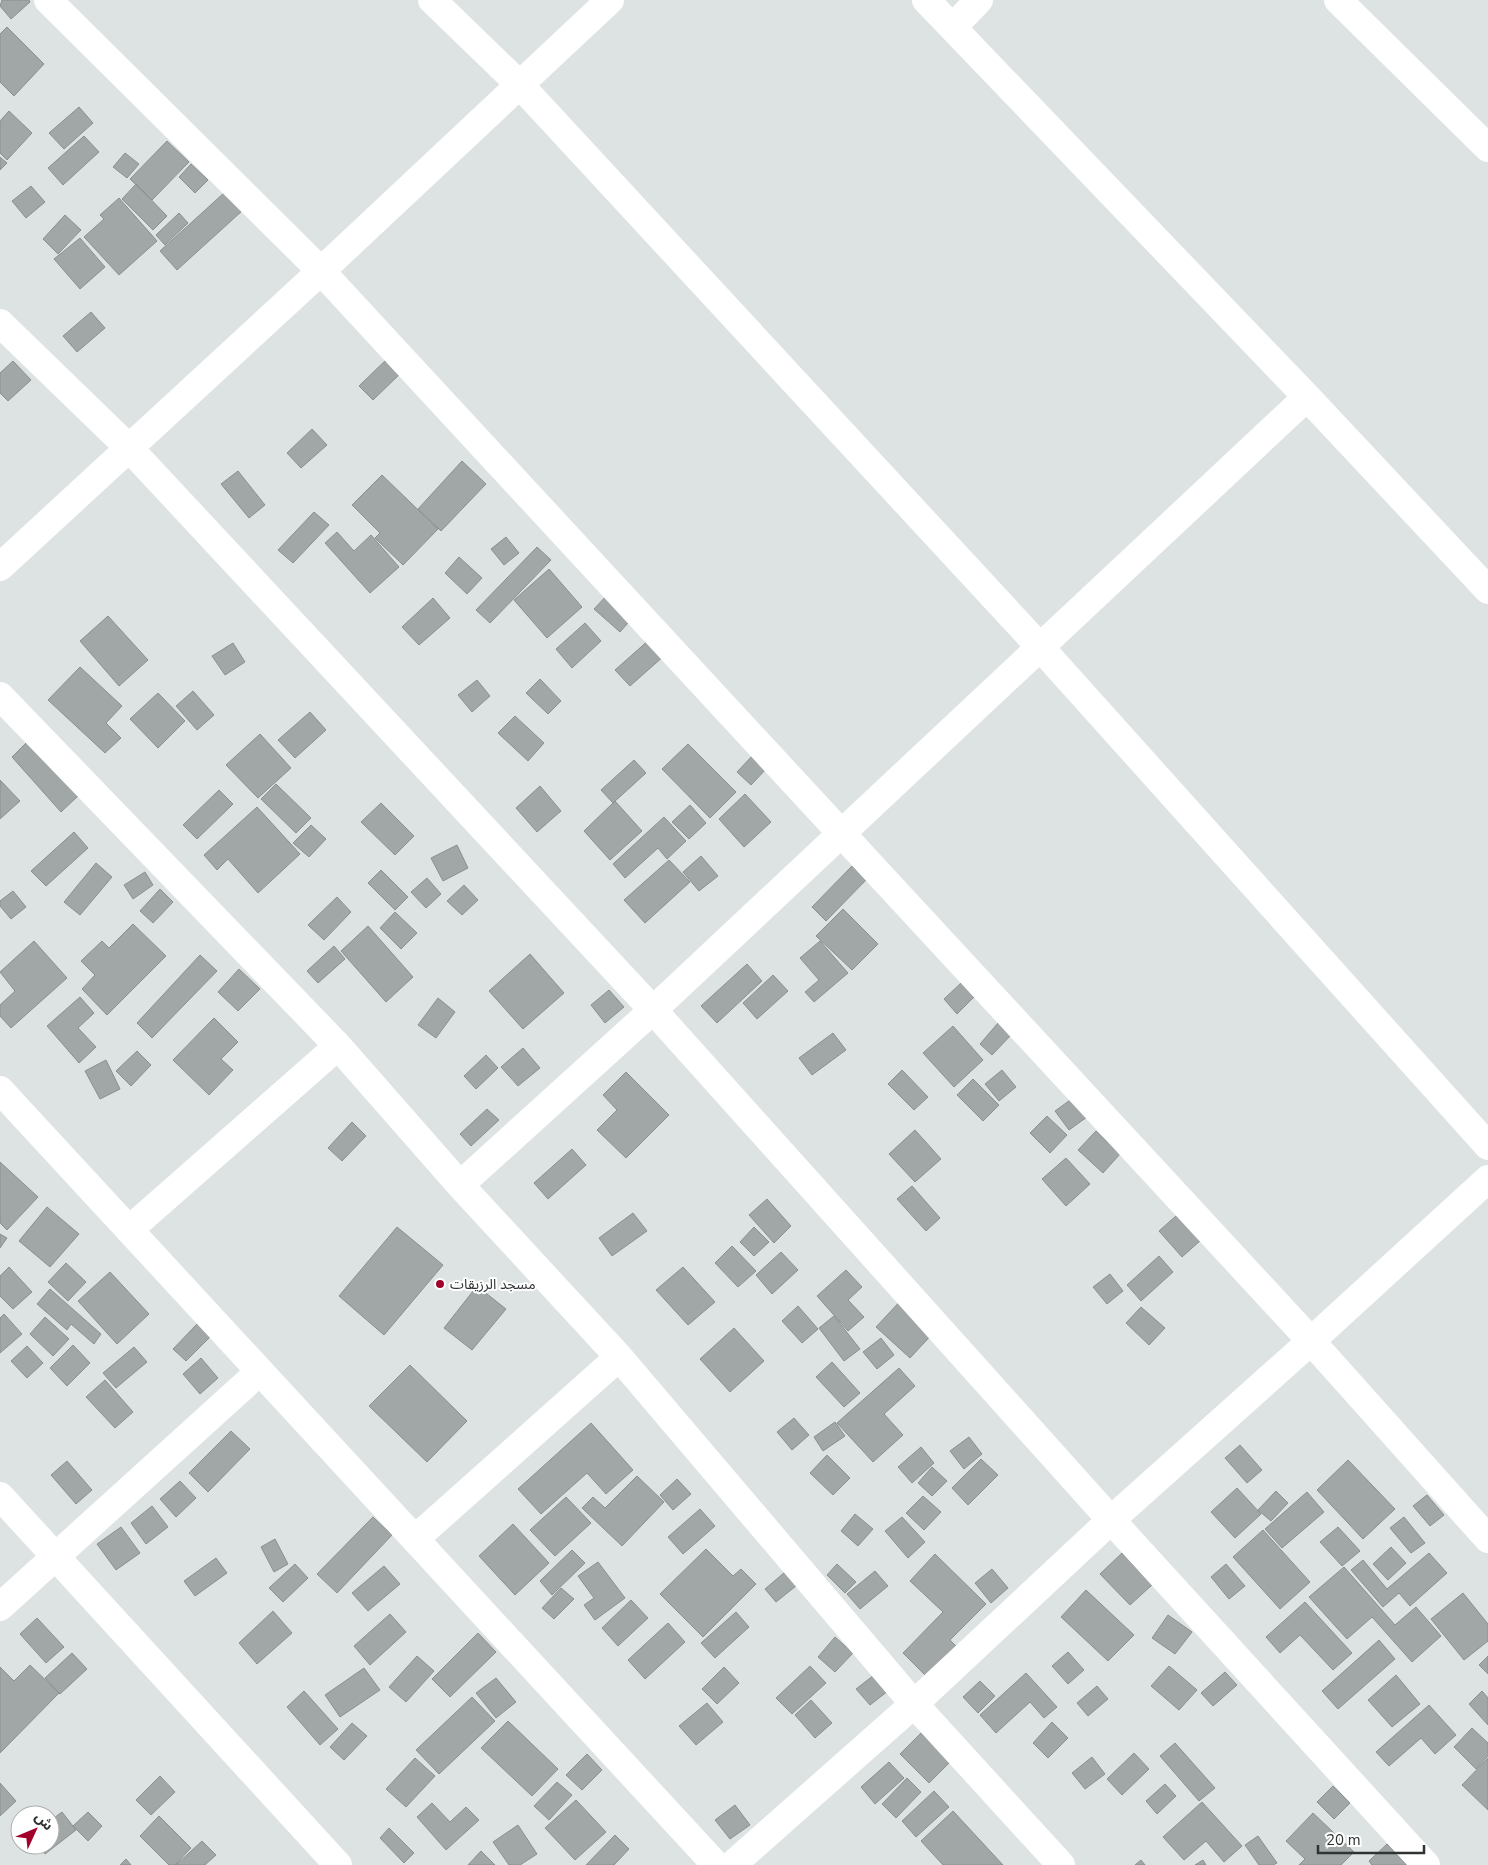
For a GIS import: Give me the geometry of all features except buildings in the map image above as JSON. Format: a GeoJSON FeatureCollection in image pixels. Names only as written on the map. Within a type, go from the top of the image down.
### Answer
{"type":"FeatureCollection","features":[{"type":"Feature","properties":{"kind":"street"},"geometry":{"type":"LineString","coordinates":[[48,0],[321,272],[1311,1342],[1488,1539]]}},
{"type":"Feature","properties":{"kind":"street"},"geometry":{"type":"LineString","coordinates":[[432,0],[520,85],[1040,647],[1488,1146]]}},
{"type":"Feature","properties":{"kind":"street"},"geometry":{"type":"LineString","coordinates":[[0,567],[130,450],[610,0]]}},
{"type":"Feature","properties":{"kind":"street"},"geometry":{"type":"LineString","coordinates":[[926,0],[1307,397],[1488,590]]}},
{"type":"Feature","properties":{"kind":"street"},"geometry":{"type":"LineString","coordinates":[[953,28],[979,0]]}},
{"type":"Feature","properties":{"kind":"street"},"geometry":{"type":"LineString","coordinates":[[1338,0],[1484,137]]}},
{"type":"Feature","properties":{"kind":"street"},"geometry":{"type":"LineString","coordinates":[[0,323],[130,450],[653,1010],[1110,1520],[1426,1865]]}},
{"type":"Feature","properties":{"kind":"street"},"geometry":{"type":"LineString","coordinates":[[460,1185],[653,1010],[1307,397]]}},
{"type":"Feature","properties":{"kind":"street"},"geometry":{"type":"LineString","coordinates":[[0,696],[338,1046],[460,1185],[619,1358],[914,1704],[1061,1865]]}},
{"type":"Feature","properties":{"kind":"street"},"geometry":{"type":"LineString","coordinates":[[130,1228],[338,1046]]}},
{"type":"Feature","properties":{"kind":"street"},"geometry":{"type":"LineString","coordinates":[[0,1090],[130,1228],[259,1372],[416,1538],[716,1865]]}},
{"type":"Feature","properties":{"kind":"street"},"geometry":{"type":"LineString","coordinates":[[732,1865],[914,1704],[1110,1520],[1311,1342],[1488,1179]]}},
{"type":"Feature","properties":{"kind":"street"},"geometry":{"type":"LineString","coordinates":[[416,1538],[619,1358]]}},
{"type":"Feature","properties":{"kind":"street"},"geometry":{"type":"LineString","coordinates":[[0,1607],[259,1372]]}},
{"type":"Feature","properties":{"kind":"street"},"geometry":{"type":"LineString","coordinates":[[0,1496],[338,1865]]}},
{"type":"Feature","properties":{"kind":"place","name":"مسجد الرزيقات"},"geometry":{"type":"Point","coordinates":[440,1284]}}]}
